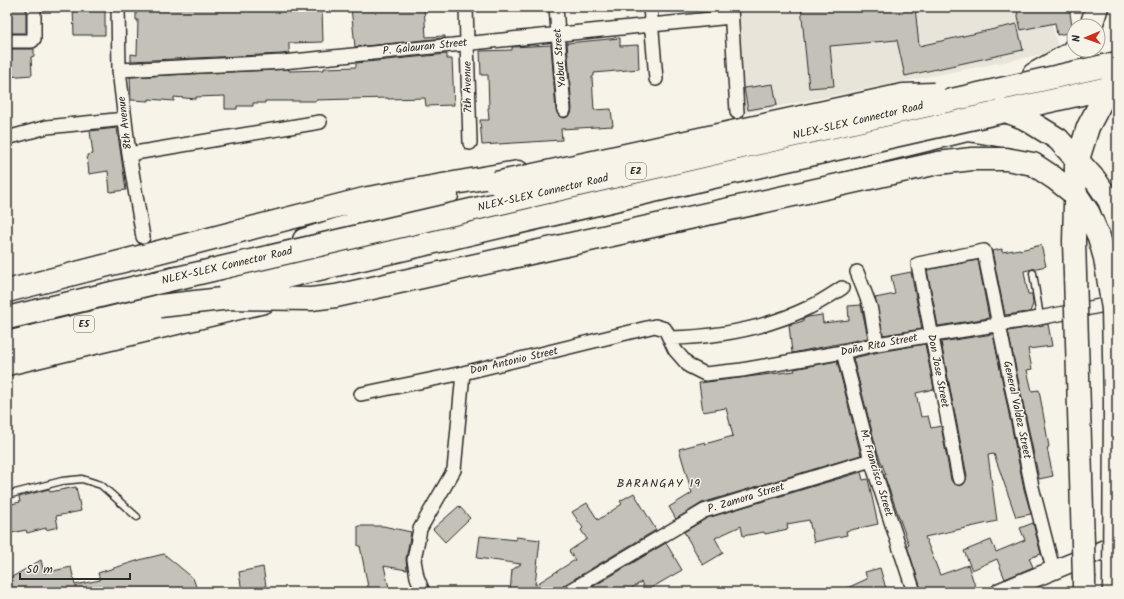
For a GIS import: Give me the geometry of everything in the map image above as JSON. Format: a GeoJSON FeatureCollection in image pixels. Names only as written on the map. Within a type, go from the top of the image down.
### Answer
{"type":"FeatureCollection","features":[{"type":"Feature","properties":{"kind":"highway"},"geometry":{"type":"LineString","coordinates":[[1094,18],[1097,7]]}},
{"type":"Feature","properties":{"kind":"highway"},"geometry":{"type":"LineString","coordinates":[[7,292],[368,198],[443,184],[792,127],[1117,55]]}},
{"type":"Feature","properties":{"kind":"highway"},"geometry":{"type":"LineString","coordinates":[[1034,74],[1066,56]]}},
{"type":"Feature","properties":{"kind":"highway","name":"NLEX-SLEX Connector Road"},"geometry":{"type":"LineString","coordinates":[[156,282],[744,146],[1117,63]]}},
{"type":"Feature","properties":{"kind":"highway"},"geometry":{"type":"LineString","coordinates":[[1084,592],[1074,241],[1076,166],[1088,127],[1110,85],[1117,78]]}},
{"type":"Feature","properties":{"kind":"highway","name":"NLEX-SLEX Connector Road"},"geometry":{"type":"LineString","coordinates":[[160,306],[756,167],[1117,86]]}},
{"type":"Feature","properties":{"kind":"highway"},"geometry":{"type":"LineString","coordinates":[[156,282],[236,261],[452,194],[496,183],[903,95],[929,94],[964,98],[993,106],[1024,118],[1058,139],[1063,144],[1096,182],[1109,200],[1117,221]]}},
{"type":"Feature","properties":{"kind":"highway"},"geometry":{"type":"LineString","coordinates":[[7,364],[969,130],[1117,96]]}},
{"type":"Feature","properties":{"kind":"highway"},"geometry":{"type":"LineString","coordinates":[[792,127],[801,171]]}},
{"type":"Feature","properties":{"kind":"highway"},"geometry":{"type":"LineString","coordinates":[[969,130],[998,134],[1026,141],[1060,158],[1085,184],[1101,212],[1111,248],[1115,303]]}},
{"type":"Feature","properties":{"kind":"highway"},"geometry":{"type":"LineString","coordinates":[[160,306],[231,298],[311,299],[336,296],[938,163],[972,159],[1006,159],[1033,164],[1078,197],[1088,212],[1099,237],[1105,258],[1113,309],[1116,402],[1114,477],[1114,592]]}},
{"type":"Feature","properties":{"kind":"highway","name":"E5"},"geometry":{"type":"LineString","coordinates":[[7,318],[156,282]]}},
{"type":"Feature","properties":{"kind":"highway","name":"E5"},"geometry":{"type":"LineString","coordinates":[[7,343],[160,306]]}},
{"type":"Feature","properties":{"kind":"main road"},"geometry":{"type":"LineString","coordinates":[[1109,592],[1113,545],[1115,303],[1117,244]]}},
{"type":"Feature","properties":{"kind":"main road"},"geometry":{"type":"LineString","coordinates":[[1000,592],[1113,545]]}},
{"type":"Feature","properties":{"kind":"street"},"geometry":{"type":"LineString","coordinates":[[7,41],[32,41],[35,37],[34,7]]}},
{"type":"Feature","properties":{"kind":"street","name":"8th Avenue"},"geometry":{"type":"LineString","coordinates":[[118,7],[119,70],[129,154],[143,237]]}},
{"type":"Feature","properties":{"kind":"street","name":"7th Avenue"},"geometry":{"type":"LineString","coordinates":[[466,7],[470,142]]}},
{"type":"Feature","properties":{"kind":"street","name":"Yabut Street"},"geometry":{"type":"LineString","coordinates":[[556,7],[564,110]]}},
{"type":"Feature","properties":{"kind":"street"},"geometry":{"type":"LineString","coordinates":[[650,7],[656,80]]}},
{"type":"Feature","properties":{"kind":"street"},"geometry":{"type":"LineString","coordinates":[[731,12],[737,112]]}},
{"type":"Feature","properties":{"kind":"street","name":"P. Galauran Street"},"geometry":{"type":"LineString","coordinates":[[119,70],[283,62],[652,25],[731,12]]}},
{"type":"Feature","properties":{"kind":"street"},"geometry":{"type":"LineString","coordinates":[[7,138],[47,127],[125,119]]}},
{"type":"Feature","properties":{"kind":"street"},"geometry":{"type":"LineString","coordinates":[[129,154],[320,122]]}},
{"type":"Feature","properties":{"kind":"street","name":"General Valdez Street"},"geometry":{"type":"LineString","coordinates":[[918,264],[984,251],[1032,487],[1053,569]]}},
{"type":"Feature","properties":{"kind":"street","name":"Don Jose Street"},"geometry":{"type":"LineString","coordinates":[[918,264],[959,478]]}},
{"type":"Feature","properties":{"kind":"street"},"geometry":{"type":"LineString","coordinates":[[857,272],[870,306],[877,344]]}},
{"type":"Feature","properties":{"kind":"street","name":"Don Antonio Street"},"geometry":{"type":"LineString","coordinates":[[361,394],[463,373],[655,326],[667,334],[705,336],[732,332],[774,321],[810,307],[842,288]]}},
{"type":"Feature","properties":{"kind":"street","name":"Doña Rita Street"},"geometry":{"type":"LineString","coordinates":[[667,334],[675,350],[689,366],[705,374],[742,370],[843,352],[877,344],[931,336],[1115,303]]}},
{"type":"Feature","properties":{"kind":"street","name":"M. Francisco Street"},"geometry":{"type":"LineString","coordinates":[[843,352],[871,460],[914,592]]}},
{"type":"Feature","properties":{"kind":"street"},"geometry":{"type":"LineString","coordinates":[[423,592],[417,577],[414,560],[420,529],[454,470],[463,373]]}},
{"type":"Feature","properties":{"kind":"street","name":"P. Zamora Street"},"geometry":{"type":"LineString","coordinates":[[568,592],[704,511],[871,460]]}},
{"type":"Feature","properties":{"kind":"lane"},"geometry":{"type":"LineString","coordinates":[[1033,273],[1040,317]]}},
{"type":"Feature","properties":{"kind":"lane"},"geometry":{"type":"LineString","coordinates":[[7,495],[62,481],[82,478],[101,485],[137,517]]}},
{"type":"Feature","properties":{"kind":"shaded area"},"geometry":{"type":"Polygon","coordinates":[[[736,7],[1048,7],[1059,51],[744,113],[736,7]]]}},
{"type":"Feature","properties":{"kind":"building"},"geometry":{"type":"Polygon","coordinates":[[[7,7],[26,7],[26,33],[7,33],[7,7]]]}},
{"type":"Feature","properties":{"kind":"building"},"geometry":{"type":"Polygon","coordinates":[[[73,7],[105,7],[105,35],[74,35],[73,7]]]}},
{"type":"Feature","properties":{"kind":"building"},"geometry":{"type":"Polygon","coordinates":[[[136,7],[322,7],[323,42],[289,43],[289,53],[282,54],[131,61],[131,54],[137,55],[138,20],[136,20],[136,7]]]}},
{"type":"Feature","properties":{"kind":"building"},"geometry":{"type":"Polygon","coordinates":[[[351,7],[424,7],[426,37],[445,36],[445,38],[355,47],[351,7]]]}},
{"type":"Feature","properties":{"kind":"building"},"geometry":{"type":"Polygon","coordinates":[[[801,7],[826,7],[826,9],[844,7],[915,7],[919,46],[1017,24],[1023,50],[905,76],[897,40],[830,46],[834,86],[809,88],[801,7]]]}},
{"type":"Feature","properties":{"kind":"building"},"geometry":{"type":"Polygon","coordinates":[[[1016,7],[1069,7],[1071,18],[1066,18],[1066,33],[1057,35],[1055,23],[1021,30],[1016,7]]]}},
{"type":"Feature","properties":{"kind":"building"},"geometry":{"type":"Polygon","coordinates":[[[620,38],[620,46],[638,45],[639,69],[594,73],[594,76],[592,77],[594,110],[611,109],[613,126],[561,129],[562,140],[482,145],[480,120],[489,120],[489,108],[488,75],[481,75],[480,51],[512,50],[512,47],[551,45],[556,111],[560,117],[565,118],[571,114],[572,109],[567,43],[620,38]]]}},
{"type":"Feature","properties":{"kind":"building"},"geometry":{"type":"Polygon","coordinates":[[[7,49],[34,49],[34,56],[31,57],[32,75],[7,77],[7,49]]]}},
{"type":"Feature","properties":{"kind":"building"},"geometry":{"type":"Polygon","coordinates":[[[447,54],[447,59],[452,59],[454,105],[426,106],[425,98],[388,98],[316,101],[265,101],[265,103],[253,103],[253,106],[237,106],[237,109],[225,109],[225,96],[196,97],[196,99],[174,97],[174,101],[149,99],[149,101],[131,100],[130,77],[289,69],[289,71],[324,70],[324,68],[356,67],[356,63],[447,54]]]}},
{"type":"Feature","properties":{"kind":"building"},"geometry":{"type":"Polygon","coordinates":[[[773,84],[777,105],[748,110],[744,88],[773,84]]]}},
{"type":"Feature","properties":{"kind":"building"},"geometry":{"type":"Polygon","coordinates":[[[117,128],[126,190],[110,192],[108,171],[89,174],[87,155],[93,154],[90,131],[117,128]]]}},
{"type":"Feature","properties":{"kind":"building"},"geometry":{"type":"Polygon","coordinates":[[[1041,245],[1046,266],[1024,271],[1028,294],[1032,294],[1033,304],[1030,312],[1005,315],[992,251],[1002,249],[1002,252],[1020,250],[1041,245]]]}},
{"type":"Feature","properties":{"kind":"building"},"geometry":{"type":"Polygon","coordinates":[[[978,260],[989,318],[938,326],[927,270],[978,260]]]}},
{"type":"Feature","properties":{"kind":"building"},"geometry":{"type":"Polygon","coordinates":[[[911,272],[922,329],[883,335],[875,298],[895,294],[891,276],[911,272]]]}},
{"type":"Feature","properties":{"kind":"building"},"geometry":{"type":"Polygon","coordinates":[[[861,305],[868,338],[792,353],[789,325],[803,321],[803,319],[808,317],[822,315],[823,323],[849,320],[848,306],[861,305]]]}},
{"type":"Feature","properties":{"kind":"building"},"geometry":{"type":"Polygon","coordinates":[[[1048,324],[1052,346],[1028,349],[1032,369],[1027,370],[1032,391],[1039,390],[1049,447],[1047,448],[1053,476],[1039,479],[1008,331],[1048,324]]]}},
{"type":"Feature","properties":{"kind":"building"},"geometry":{"type":"Polygon","coordinates":[[[993,334],[1024,489],[1031,514],[1016,517],[994,454],[988,455],[997,521],[925,537],[940,575],[968,565],[977,592],[922,592],[907,546],[909,545],[884,475],[886,475],[877,451],[853,358],[925,344],[934,389],[916,393],[921,417],[928,416],[931,428],[941,426],[951,480],[953,483],[960,486],[964,484],[967,476],[941,342],[993,334]]]}},
{"type":"Feature","properties":{"kind":"building"},"geometry":{"type":"Polygon","coordinates":[[[837,361],[861,455],[702,503],[676,519],[669,507],[692,493],[679,449],[705,442],[705,444],[733,436],[726,408],[703,412],[699,383],[795,371],[794,369],[837,361]]]}},
{"type":"Feature","properties":{"kind":"building"},"geometry":{"type":"Polygon","coordinates":[[[861,472],[863,480],[868,479],[878,524],[846,531],[847,535],[814,542],[809,520],[787,524],[788,529],[765,534],[764,532],[743,536],[741,526],[715,538],[723,553],[703,565],[684,532],[707,518],[861,472]]]}},
{"type":"Feature","properties":{"kind":"building"},"geometry":{"type":"Polygon","coordinates":[[[76,487],[81,511],[56,516],[58,527],[46,530],[46,528],[27,533],[26,530],[7,534],[7,505],[20,502],[19,497],[49,489],[50,492],[76,487]]]}},
{"type":"Feature","properties":{"kind":"building"},"geometry":{"type":"Polygon","coordinates":[[[634,493],[656,530],[564,585],[560,592],[510,592],[512,570],[521,564],[477,558],[480,536],[516,540],[516,537],[540,540],[535,585],[575,560],[569,551],[587,539],[581,530],[583,528],[572,512],[587,503],[598,520],[622,504],[620,501],[634,493]]]}},
{"type":"Feature","properties":{"kind":"building"},"geometry":{"type":"Polygon","coordinates":[[[459,506],[470,518],[445,542],[433,529],[459,506]]]}},
{"type":"Feature","properties":{"kind":"building"},"geometry":{"type":"Polygon","coordinates":[[[1033,523],[1041,554],[1029,558],[1033,567],[1005,579],[997,559],[972,570],[964,551],[991,540],[996,552],[1025,540],[1020,528],[1033,523]]]}},
{"type":"Feature","properties":{"kind":"building"},"geometry":{"type":"Polygon","coordinates":[[[358,526],[383,526],[411,532],[406,559],[407,570],[384,566],[390,592],[369,592],[360,546],[358,546],[358,526]]]}},
{"type":"Feature","properties":{"kind":"building"},"geometry":{"type":"Polygon","coordinates":[[[666,543],[682,570],[646,591],[641,582],[626,592],[584,592],[666,543]]]}},
{"type":"Feature","properties":{"kind":"building"},"geometry":{"type":"Polygon","coordinates":[[[164,554],[193,578],[198,592],[7,592],[7,580],[41,560],[44,573],[71,567],[75,585],[100,580],[98,573],[164,554]]]}},
{"type":"Feature","properties":{"kind":"building"},"geometry":{"type":"Polygon","coordinates":[[[263,567],[267,592],[242,592],[239,572],[263,567]]]}},
{"type":"Feature","properties":{"kind":"building"},"geometry":{"type":"Polygon","coordinates":[[[880,568],[887,592],[838,592],[867,579],[865,572],[880,568]]]}},
{"type":"Feature","properties":{"kind":"district","name":"BARANGAY 19"},"geometry":{"type":"Point","coordinates":[659,483]}}]}
